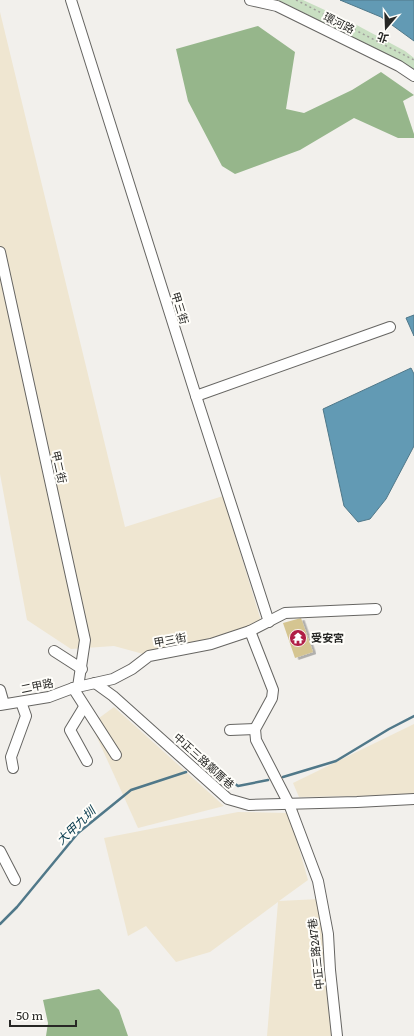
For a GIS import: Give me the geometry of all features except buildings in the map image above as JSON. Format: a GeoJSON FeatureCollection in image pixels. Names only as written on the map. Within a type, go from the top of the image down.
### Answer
{"type":"FeatureCollection","features":[{"type":"Feature","properties":{"kind":"street","name":"甲三街"},"geometry":{"type":"LineString","coordinates":[[71,0],[269,622]]}},
{"type":"Feature","properties":{"kind":"street","name":"環河路"},"geometry":{"type":"LineString","coordinates":[[250,0],[277,6],[399,66],[414,76]]}},
{"type":"Feature","properties":{"kind":"street","name":"甲二街"},"geometry":{"type":"LineString","coordinates":[[0,252],[85,640],[82,669],[76,688]]}},
{"type":"Feature","properties":{"kind":"street"},"geometry":{"type":"LineString","coordinates":[[196,396],[390,328]]}},
{"type":"Feature","properties":{"kind":"street","name":"甲三街"},"geometry":{"type":"LineString","coordinates":[[76,688],[113,678],[132,669],[149,656],[211,644],[250,632],[285,613],[376,609]]}},
{"type":"Feature","properties":{"kind":"street"},"geometry":{"type":"LineString","coordinates":[[230,730],[255,729],[272,698],[273,690],[250,632]]}},
{"type":"Feature","properties":{"kind":"street"},"geometry":{"type":"LineString","coordinates":[[54,651],[82,669]]}},
{"type":"Feature","properties":{"kind":"street","name":"中正三路鄭厝巷"},"geometry":{"type":"LineString","coordinates":[[95,683],[113,696],[228,799],[249,805],[414,799]]}},
{"type":"Feature","properties":{"kind":"street"},"geometry":{"type":"LineString","coordinates":[[76,688],[84,706],[116,755]]}},
{"type":"Feature","properties":{"kind":"street","name":"二甲路"},"geometry":{"type":"LineString","coordinates":[[2,704],[49,698],[76,688]]}},
{"type":"Feature","properties":{"kind":"street"},"geometry":{"type":"LineString","coordinates":[[0,690],[2,704]]}},
{"type":"Feature","properties":{"kind":"street"},"geometry":{"type":"LineString","coordinates":[[13,768],[11,757],[26,716],[21,702]]}},
{"type":"Feature","properties":{"kind":"street"},"geometry":{"type":"LineString","coordinates":[[84,706],[70,730],[87,761]]}},
{"type":"Feature","properties":{"kind":"street","name":"中正三路247巷"},"geometry":{"type":"LineString","coordinates":[[255,729],[256,740],[289,804],[318,881],[328,934],[337,1036]]}},
{"type":"Feature","properties":{"kind":"street"},"geometry":{"type":"LineString","coordinates":[[0,851],[15,880]]}},
{"type":"Feature","properties":{"kind":"path"},"geometry":{"type":"LineString","coordinates":[[296,0],[414,60]]}},
{"type":"Feature","properties":{"kind":"shaded area"},"geometry":{"type":"Polygon","coordinates":[[[0,12],[125,527],[223,496],[262,624],[147,655],[114,646],[71,649],[27,620],[0,474],[0,12]]]}},
{"type":"Feature","properties":{"kind":"shaded area"},"geometry":{"type":"Polygon","coordinates":[[[114,707],[224,806],[138,828],[91,724],[114,707]]]}},
{"type":"Feature","properties":{"kind":"shaded area"},"geometry":{"type":"Polygon","coordinates":[[[414,724],[414,795],[299,797],[293,783],[414,724]]]}},
{"type":"Feature","properties":{"kind":"shaded area"},"geometry":{"type":"Polygon","coordinates":[[[238,812],[289,813],[308,880],[279,901],[319,899],[327,931],[332,1036],[267,1036],[278,902],[210,952],[176,962],[146,926],[128,936],[104,838],[238,812]]]}},
{"type":"Feature","properties":{"kind":"green space"},"geometry":{"type":"Polygon","coordinates":[[[278,0],[303,0],[351,22],[405,51],[414,58],[414,70],[373,47],[278,0]]]}},
{"type":"Feature","properties":{"kind":"green space"},"geometry":{"type":"Polygon","coordinates":[[[258,26],[295,52],[286,109],[304,113],[352,90],[381,72],[414,95],[403,101],[414,138],[398,138],[354,118],[300,150],[235,174],[222,166],[188,101],[176,49],[258,26]]]}},
{"type":"Feature","properties":{"kind":"green space"},"geometry":{"type":"Polygon","coordinates":[[[99,989],[119,1010],[128,1036],[46,1036],[48,1023],[43,1000],[99,989]]]}},
{"type":"Feature","properties":{"kind":"water"},"geometry":{"type":"Polygon","coordinates":[[[340,0],[414,0],[414,41],[381,17],[340,0]]]}},
{"type":"Feature","properties":{"kind":"water"},"geometry":{"type":"Polygon","coordinates":[[[414,315],[414,336],[406,318],[414,315]]]}},
{"type":"Feature","properties":{"kind":"water"},"geometry":{"type":"Polygon","coordinates":[[[411,368],[414,374],[414,446],[386,499],[370,519],[358,522],[344,506],[323,409],[411,368]]]}},
{"type":"Feature","properties":{"kind":"waterway","name":"大甲九圳"},"geometry":{"type":"LineString","coordinates":[[283,777],[336,761],[389,729],[414,716]]}},
{"type":"Feature","properties":{"kind":"waterway","name":"大甲九圳"},"geometry":{"type":"LineString","coordinates":[[202,766],[208,764],[238,786],[268,780]]}},
{"type":"Feature","properties":{"kind":"waterway","name":"大甲九圳"},"geometry":{"type":"LineString","coordinates":[[0,924],[17,907],[78,833],[131,790],[186,772]]}},
{"type":"Feature","properties":{"kind":"place","name":"受安宮"},"geometry":{"type":"Point","coordinates":[298,638]}}]}
